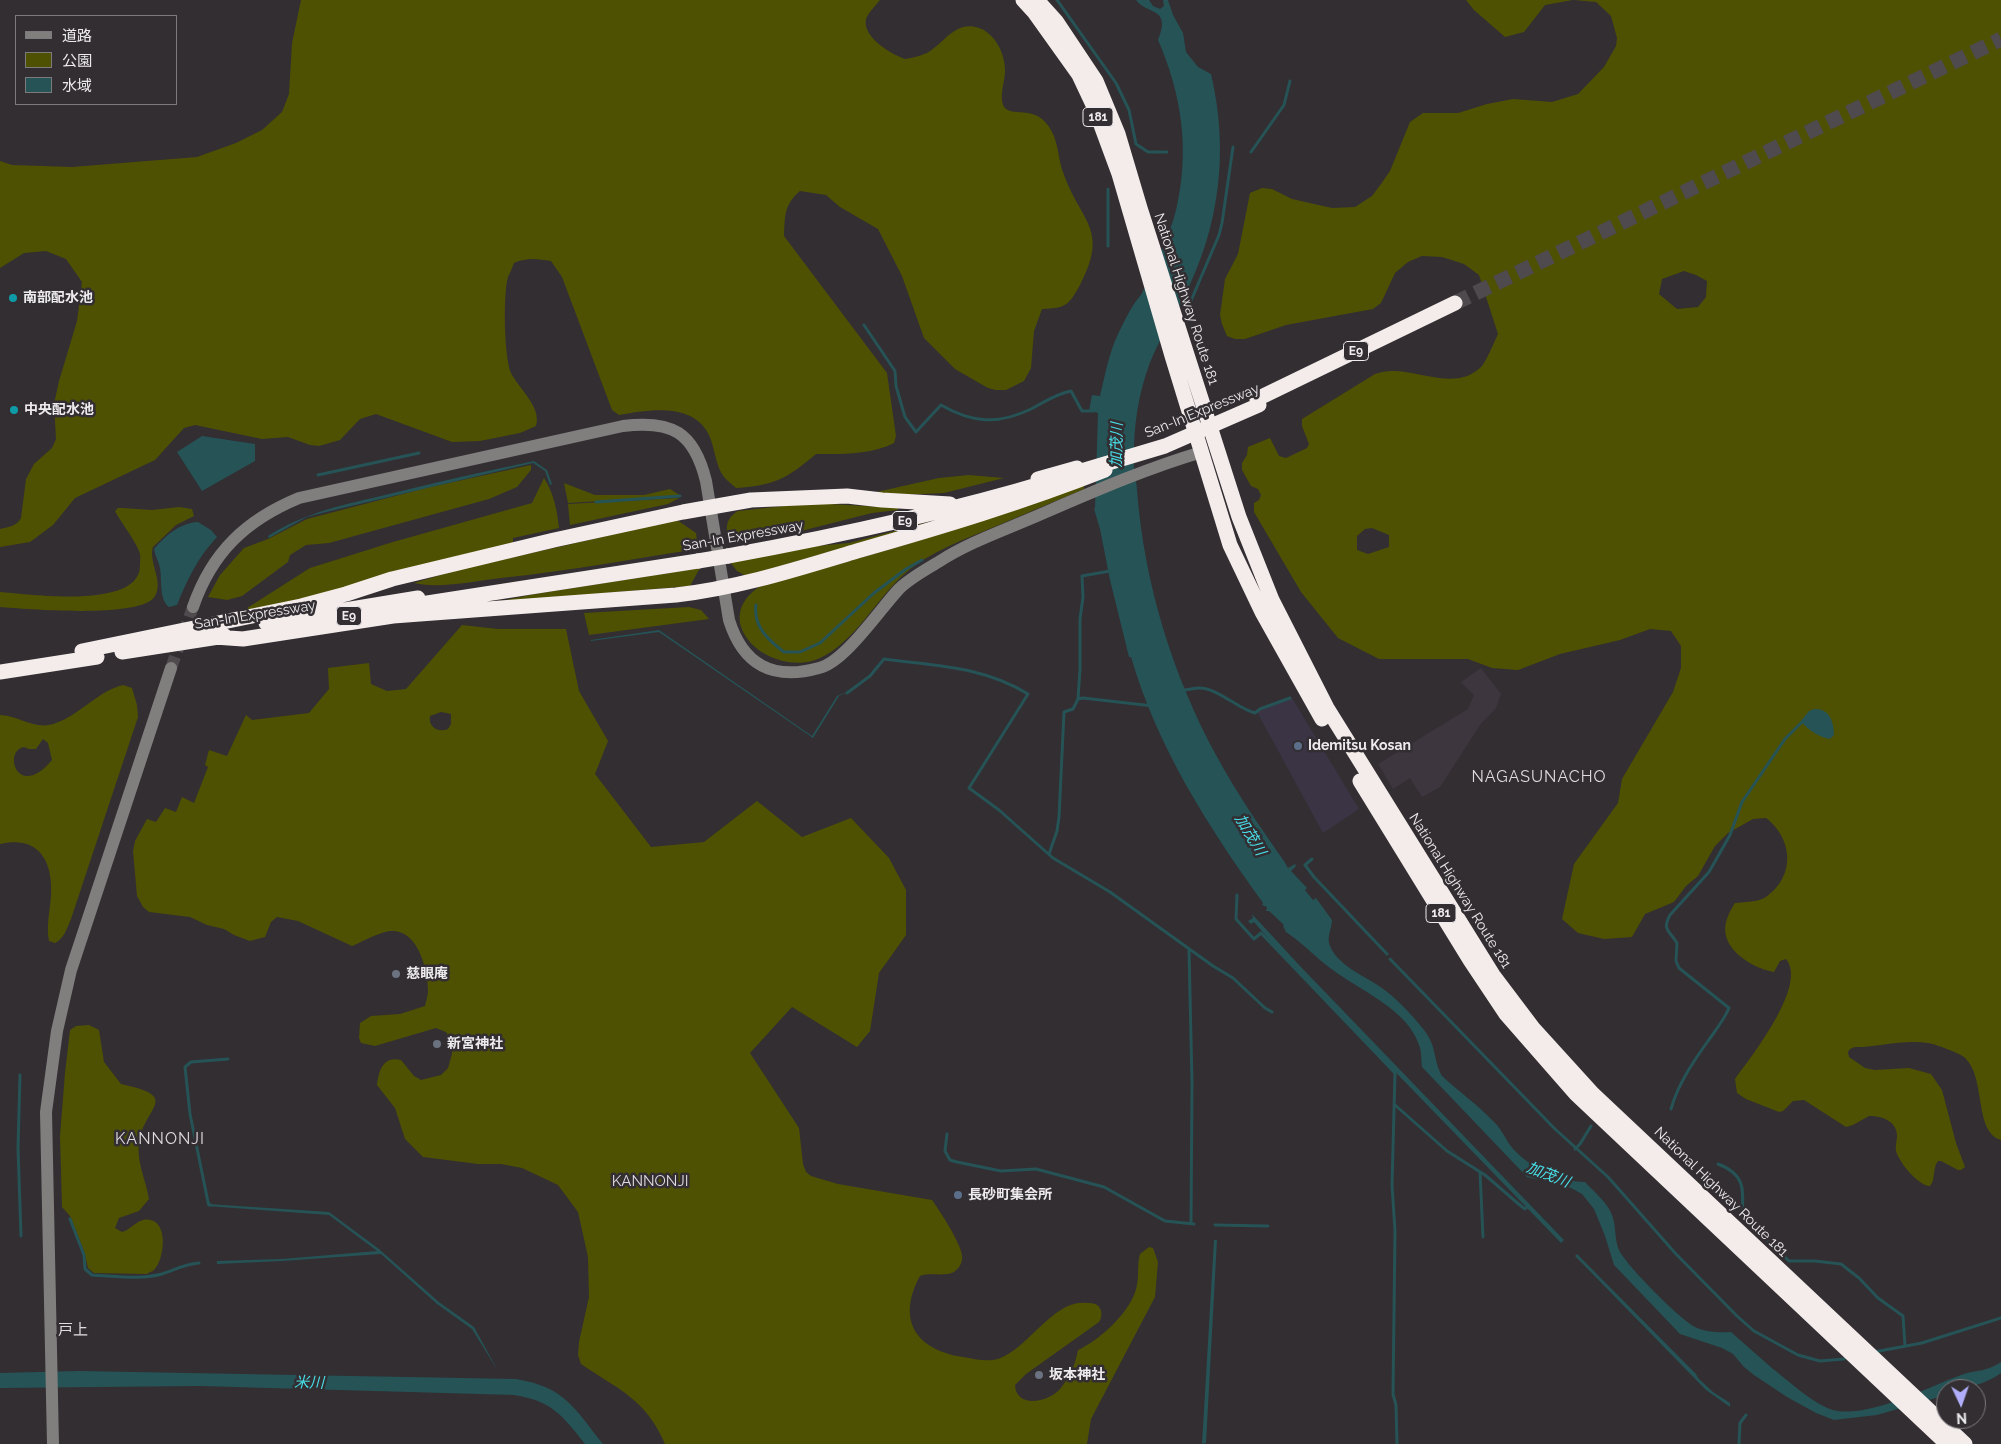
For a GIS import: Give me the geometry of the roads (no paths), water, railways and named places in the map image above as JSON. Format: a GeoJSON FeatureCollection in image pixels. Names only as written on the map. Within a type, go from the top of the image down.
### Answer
{"type":"FeatureCollection","features":[{"type":"Feature","properties":{"kind":"highway","name":"National Highway Route 181"},"geometry":{"type":"LineString","coordinates":[[1023,0],[1034,12],[1079,75],[1095,109],[1146,247]]}},
{"type":"Feature","properties":{"kind":"highway","name":"National Highway Route 181"},"geometry":{"type":"LineString","coordinates":[[1037,0],[1056,22],[1096,81],[1118,134],[1146,247],[1178,354],[1202,452],[1230,545],[1271,628],[1322,718],[1470,960],[1506,1014],[1576,1094],[1869,1358]]}},
{"type":"Feature","properties":{"kind":"highway","name":"San-In Expressway"},"geometry":{"type":"LineString","coordinates":[[0,665],[499,585],[820,540],[951,510],[1165,446],[1456,307]]}},
{"type":"Feature","properties":{"kind":"highway","name":"National Highway Route 181"},"geometry":{"type":"LineString","coordinates":[[1178,354],[1239,517],[1272,600],[1292,642],[1327,708],[1493,975],[1533,1028],[1593,1094],[1869,1358],[1919,1410],[1946,1444]]}},
{"type":"Feature","properties":{"kind":"highway","name":"San-In Expressway"},"geometry":{"type":"LineString","coordinates":[[728,554],[1078,473],[1258,402]]}},
{"type":"Feature","properties":{"kind":"highway"},"geometry":{"type":"LineString","coordinates":[[215,638],[243,639],[393,616],[676,595],[723,588],[960,522],[1078,473]]}},
{"type":"Feature","properties":{"kind":"highway"},"geometry":{"type":"LineString","coordinates":[[82,651],[301,606],[453,564],[554,540],[751,500],[847,496],[950,504]]}},
{"type":"Feature","properties":{"kind":"highway","name":"San-In Expressway"},"geometry":{"type":"LineString","coordinates":[[0,672],[698,558]]}},
{"type":"Feature","properties":{"kind":"highway","name":"National Highway Route 181"},"geometry":{"type":"LineString","coordinates":[[1919,1410],[1965,1444]]}},
{"type":"Feature","properties":{"kind":"street"},"geometry":{"type":"LineString","coordinates":[[193,607],[208,573],[219,555],[233,539],[252,523],[282,505],[299,498],[623,426],[658,425],[674,430],[685,438],[695,448],[701,462],[706,481],[729,620],[735,638],[747,655],[762,666],[774,670],[803,672],[822,668],[845,651],[901,588],[942,560],[984,538],[1069,502],[1147,471],[1202,452]]}},
{"type":"Feature","properties":{"kind":"street"},"geometry":{"type":"LineString","coordinates":[[53,1444],[46,1112],[57,1031],[71,970],[171,668]]}},
{"type":"Feature","properties":{"kind":"water","name":"加茂川"},"geometry":{"type":"Polygon","coordinates":[[[1136,0],[1149,0],[1153,6],[1160,9],[1164,6],[1163,0],[1168,0],[1173,15],[1183,33],[1186,52],[1198,67],[1211,74],[1219,131],[1218,187],[1206,242],[1197,269],[1185,295],[1150,363],[1138,409],[1134,445],[1134,472],[1146,559],[1153,593],[1186,692],[1216,755],[1240,796],[1288,868],[1295,864],[1296,866],[1291,871],[1307,888],[1305,890],[1313,900],[1316,898],[1332,920],[1329,939],[1334,954],[1355,972],[1386,991],[1411,1014],[1431,1042],[1442,1076],[1495,1123],[1517,1153],[1534,1166],[1555,1176],[1585,1182],[1599,1196],[1610,1210],[1614,1222],[1617,1245],[1625,1260],[1685,1320],[1702,1330],[1731,1332],[1802,1392],[1817,1403],[1833,1410],[1847,1412],[1880,1406],[1936,1385],[1936,1398],[1877,1415],[1834,1420],[1816,1413],[1787,1397],[1754,1375],[1733,1354],[1722,1348],[1680,1334],[1614,1265],[1594,1209],[1582,1194],[1571,1188],[1527,1177],[1422,1067],[1419,1045],[1405,1022],[1384,1003],[1324,963],[1286,932],[1284,925],[1269,911],[1266,911],[1267,907],[1262,905],[1263,903],[1204,816],[1170,755],[1155,723],[1131,657],[1129,657],[1094,509],[1098,413],[1089,411],[1092,395],[1100,396],[1115,341],[1135,302],[1142,293],[1166,241],[1176,210],[1180,188],[1183,145],[1181,124],[1173,81],[1158,40],[1162,29],[1162,22],[1156,13],[1136,0]]]}},
{"type":"Feature","properties":{"kind":"water"},"geometry":{"type":"Polygon","coordinates":[[[202,436],[255,444],[255,461],[202,491],[177,452],[202,436]]]}},
{"type":"Feature","properties":{"kind":"water"},"geometry":{"type":"Polygon","coordinates":[[[534,461],[547,470],[552,484],[550,485],[545,471],[533,463],[307,517],[269,538],[268,536],[297,520],[341,506],[534,461]]]}},
{"type":"Feature","properties":{"kind":"water"},"geometry":{"type":"Polygon","coordinates":[[[198,522],[211,530],[217,537],[194,569],[177,605],[169,607],[162,595],[160,568],[154,549],[163,539],[179,527],[198,522]]]}},
{"type":"Feature","properties":{"kind":"water"},"geometry":{"type":"Polygon","coordinates":[[[659,630],[812,736],[837,696],[852,690],[839,696],[813,738],[659,632],[591,641],[659,630]]]}},
{"type":"Feature","properties":{"kind":"water"},"geometry":{"type":"Polygon","coordinates":[[[1819,709],[1830,716],[1834,735],[1830,739],[1814,733],[1801,721],[1809,711],[1819,709]]]}},
{"type":"Feature","properties":{"kind":"water"},"geometry":{"type":"Polygon","coordinates":[[[1252,914],[1564,1240],[1561,1243],[1283,956],[1254,922],[1251,924],[1248,921],[1253,918],[1252,914]]]}},
{"type":"Feature","properties":{"kind":"water"},"geometry":{"type":"Polygon","coordinates":[[[208,1204],[329,1212],[379,1249],[439,1302],[474,1327],[498,1371],[472,1329],[437,1304],[381,1254],[217,1264],[217,1261],[282,1259],[377,1251],[329,1215],[207,1206],[208,1204]]]}},
{"type":"Feature","properties":{"kind":"water"},"geometry":{"type":"Polygon","coordinates":[[[1214,1240],[1217,1240],[1206,1443],[1202,1444],[1214,1240]]]}},
{"type":"Feature","properties":{"kind":"water"},"geometry":{"type":"Polygon","coordinates":[[[1577,1254],[1698,1378],[1713,1392],[1730,1403],[1730,1407],[1706,1390],[1575,1256],[1577,1254]]]}},
{"type":"Feature","properties":{"kind":"water"},"geometry":{"type":"Polygon","coordinates":[[[2001,1362],[2001,1373],[1986,1382],[1986,1379],[1951,1379],[1990,1368],[2001,1362]]]}},
{"type":"Feature","properties":{"kind":"water","name":"米川"},"geometry":{"type":"Polygon","coordinates":[[[79,1371],[516,1379],[546,1387],[567,1401],[603,1444],[585,1444],[570,1425],[547,1405],[514,1395],[200,1386],[0,1388],[0,1373],[79,1371]]]}},
{"type":"Feature","properties":{"kind":"waterway"},"geometry":{"type":"LineString","coordinates":[[1057,0],[1116,83],[1129,110],[1136,144],[1148,152],[1167,152]]}},
{"type":"Feature","properties":{"kind":"waterway"},"geometry":{"type":"LineString","coordinates":[[1251,152],[1284,105],[1290,81]]}},
{"type":"Feature","properties":{"kind":"waterway"},"geometry":{"type":"LineString","coordinates":[[1191,321],[1190,303],[1219,235],[1222,223],[1233,147]]}},
{"type":"Feature","properties":{"kind":"waterway"},"geometry":{"type":"LineString","coordinates":[[1108,189],[1108,246]]}},
{"type":"Feature","properties":{"kind":"waterway"},"geometry":{"type":"LineString","coordinates":[[864,325],[895,371],[896,386],[905,417],[916,432],[941,405],[952,411],[974,418],[996,420],[1019,414],[1055,396],[1071,391],[1082,411],[1093,411]]}},
{"type":"Feature","properties":{"kind":"waterway"},"geometry":{"type":"LineString","coordinates":[[318,475],[419,453]]}},
{"type":"Feature","properties":{"kind":"waterway"},"geometry":{"type":"LineString","coordinates":[[596,502],[680,496]]}},
{"type":"Feature","properties":{"kind":"waterway"},"geometry":{"type":"LineString","coordinates":[[756,605],[759,626],[772,643],[784,652],[800,652],[820,643],[874,593],[906,569],[922,560]]}},
{"type":"Feature","properties":{"kind":"waterway"},"geometry":{"type":"LineString","coordinates":[[1078,699],[1080,619],[1083,597],[1082,576],[1110,571]]}},
{"type":"Feature","properties":{"kind":"waterway"},"geometry":{"type":"LineString","coordinates":[[847,693],[870,676],[884,659],[976,672],[1011,685],[1028,694],[969,788],[999,810],[1053,858],[1110,892],[1213,966],[1233,978],[1265,1008],[1272,1012]]}},
{"type":"Feature","properties":{"kind":"waterway"},"geometry":{"type":"LineString","coordinates":[[1183,690],[1197,688],[1213,691],[1255,713],[1260,709],[1290,698]]}},
{"type":"Feature","properties":{"kind":"waterway"},"geometry":{"type":"LineString","coordinates":[[1049,854],[1057,831],[1059,817],[1064,712],[1073,709],[1078,699],[1083,698],[1153,706]]}},
{"type":"Feature","properties":{"kind":"waterway"},"geometry":{"type":"LineString","coordinates":[[1671,1109],[1686,1074],[1729,1008],[1679,968],[1676,961],[1677,943],[1668,930],[1668,920],[1670,915],[1709,872],[1730,835],[1742,802],[1785,739],[1804,720]]}},
{"type":"Feature","properties":{"kind":"waterway"},"geometry":{"type":"LineString","coordinates":[[1312,859],[1305,865],[1314,877],[1387,954]]}},
{"type":"Feature","properties":{"kind":"waterway"},"geometry":{"type":"LineString","coordinates":[[1237,895],[1236,919],[1254,939],[1261,933],[1395,1073],[1392,1185],[1395,1231],[1393,1394],[1396,1405],[1397,1444]]}},
{"type":"Feature","properties":{"kind":"waterway"},"geometry":{"type":"LineString","coordinates":[[1189,949],[1192,1083],[1191,1223]]}},
{"type":"Feature","properties":{"kind":"waterway"},"geometry":{"type":"LineString","coordinates":[[1390,959],[1555,1129],[1608,1177],[1676,1254],[1754,1331],[1798,1355],[1820,1361],[1844,1359]]}},
{"type":"Feature","properties":{"kind":"waterway"},"geometry":{"type":"LineString","coordinates":[[211,1205],[208,1202],[190,1114],[185,1067],[191,1062],[228,1059]]}},
{"type":"Feature","properties":{"kind":"waterway"},"geometry":{"type":"LineString","coordinates":[[20,1075],[18,1148],[21,1236]]}},
{"type":"Feature","properties":{"kind":"waterway"},"geometry":{"type":"LineString","coordinates":[[1395,1105],[1447,1151],[1485,1175],[1525,1209],[1528,1206]]}},
{"type":"Feature","properties":{"kind":"waterway"},"geometry":{"type":"LineString","coordinates":[[1575,1149],[1591,1126]]}},
{"type":"Feature","properties":{"kind":"waterway"},"geometry":{"type":"LineString","coordinates":[[947,1134],[945,1151],[950,1160],[1001,1171],[1036,1169],[1104,1187],[1165,1221],[1194,1224]]}},
{"type":"Feature","properties":{"kind":"waterway"},"geometry":{"type":"LineString","coordinates":[[1718,1164],[1727,1168],[1739,1179],[1743,1199],[1742,1217],[1789,1261],[1841,1264],[1859,1278],[1878,1298],[1903,1316],[1905,1346]]}},
{"type":"Feature","properties":{"kind":"waterway"},"geometry":{"type":"LineString","coordinates":[[1480,1172],[1483,1237]]}},
{"type":"Feature","properties":{"kind":"waterway"},"geometry":{"type":"LineString","coordinates":[[70,1219],[84,1255],[85,1269],[92,1275],[154,1276],[199,1263]]}},
{"type":"Feature","properties":{"kind":"waterway"},"geometry":{"type":"LineString","coordinates":[[1215,1225],[1268,1226]]}},
{"type":"Feature","properties":{"kind":"waterway"},"geometry":{"type":"LineString","coordinates":[[1874,1352],[1922,1343],[2001,1318]]}},
{"type":"Feature","properties":{"kind":"waterway"},"geometry":{"type":"LineString","coordinates":[[1739,1444],[1740,1423],[1746,1415]]}},
{"type":"Feature","properties":{"kind":"tunnel"},"geometry":{"type":"LineString","coordinates":[[1455,303],[2001,39]]}},
{"type":"Feature","properties":{"kind":"tunnel"},"geometry":{"type":"LineString","coordinates":[[171,668],[193,607]]}},
{"type":"Feature","properties":{"kind":"place","name":"南部配水池"},"geometry":{"type":"Point","coordinates":[13,298]}},
{"type":"Feature","properties":{"kind":"place","name":"中央配水池"},"geometry":{"type":"Point","coordinates":[14,410]}},
{"type":"Feature","properties":{"kind":"place","name":"Idemitsu Kosan"},"geometry":{"type":"Point","coordinates":[1298,746]}},
{"type":"Feature","properties":{"kind":"place","name":"慈眼庵"},"geometry":{"type":"Point","coordinates":[396,974]}},
{"type":"Feature","properties":{"kind":"place","name":"新宮神社"},"geometry":{"type":"Point","coordinates":[437,1044]}},
{"type":"Feature","properties":{"kind":"place","name":"長砂町集会所"},"geometry":{"type":"Point","coordinates":[958,1195]}},
{"type":"Feature","properties":{"kind":"place","name":"坂本神社"},"geometry":{"type":"Point","coordinates":[1039,1375]}},
{"type":"Feature","properties":{"kind":"district","name":"NAGASUNACHO"},"geometry":{"type":"Point","coordinates":[1539,777]}},
{"type":"Feature","properties":{"kind":"district","name":"KANNONJI"},"geometry":{"type":"Point","coordinates":[160,1139]}},
{"type":"Feature","properties":{"kind":"district","name":"KANNONJI"},"geometry":{"type":"Point","coordinates":[650,1181]}},
{"type":"Feature","properties":{"kind":"district","name":"戸上"},"geometry":{"type":"Point","coordinates":[73,1330]}}]}
